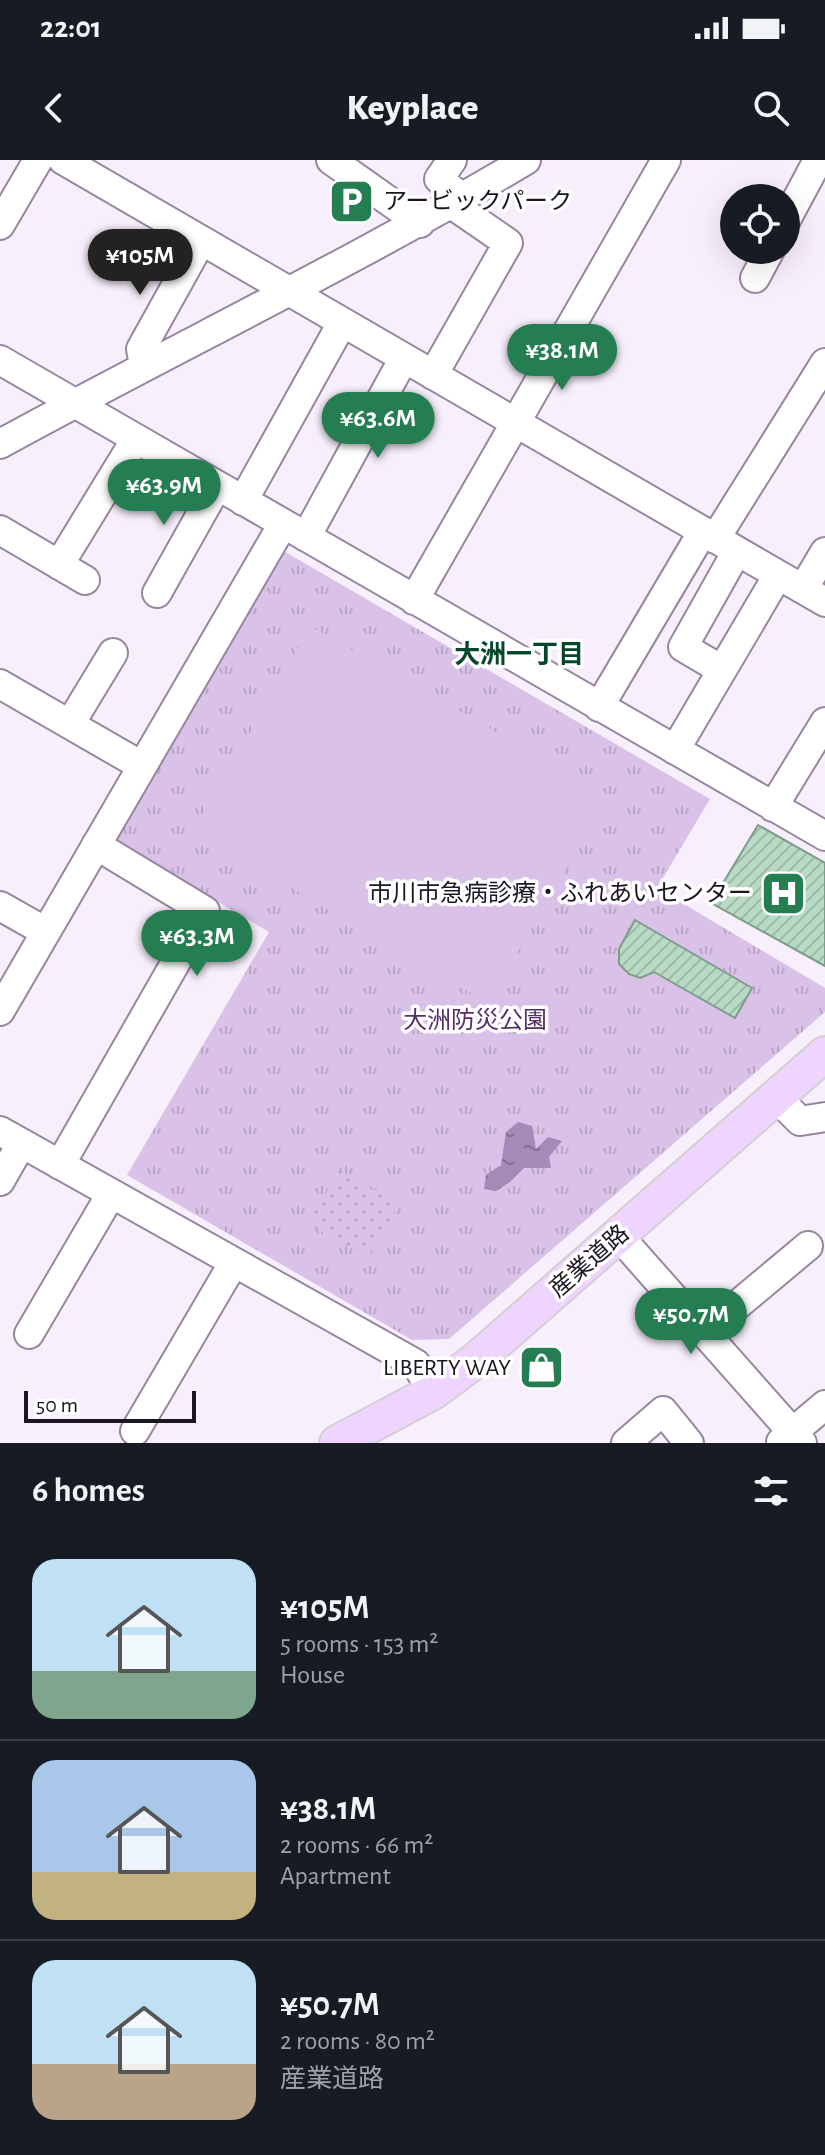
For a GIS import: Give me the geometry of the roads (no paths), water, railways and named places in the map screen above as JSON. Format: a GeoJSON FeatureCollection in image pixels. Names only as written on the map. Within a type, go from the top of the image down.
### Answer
{"type":"FeatureCollection","features":[{"type":"Feature","properties":{"kind":"main road","name":"産業道路"},"geometry":{"type":"LineString","coordinates":[[337,1443],[433,1392],[476,1360],[825,1054]]}},
{"type":"Feature","properties":{"kind":"street"},"geometry":{"type":"LineString","coordinates":[[0,225],[38,160]]}},
{"type":"Feature","properties":{"kind":"street"},"geometry":{"type":"LineString","coordinates":[[63,160],[814,595],[825,552]]}},
{"type":"Feature","properties":{"kind":"street"},"geometry":{"type":"LineString","coordinates":[[433,375],[508,243],[457,202],[439,179],[452,160]]}},
{"type":"Feature","properties":{"kind":"street"},"geometry":{"type":"LineString","coordinates":[[0,444],[144,365],[290,293],[420,223],[526,160]]}},
{"type":"Feature","properties":{"kind":"street"},"geometry":{"type":"LineString","coordinates":[[414,600],[666,160]]}},
{"type":"Feature","properties":{"kind":"street"},"geometry":{"type":"LineString","coordinates":[[800,194],[818,160]]}},
{"type":"Feature","properties":{"kind":"street"},"geometry":{"type":"LineString","coordinates":[[350,165],[420,223]]}},
{"type":"Feature","properties":{"kind":"street"},"geometry":{"type":"LineString","coordinates":[[144,365],[141,349],[201,241]]}},
{"type":"Feature","properties":{"kind":"street"},"geometry":{"type":"LineString","coordinates":[[755,278],[762,264]]}},
{"type":"Feature","properties":{"kind":"street"},"geometry":{"type":"LineString","coordinates":[[243,501],[342,323]]}},
{"type":"Feature","properties":{"kind":"street"},"geometry":{"type":"LineString","coordinates":[[0,1011],[142,766],[404,358]]}},
{"type":"Feature","properties":{"kind":"street"},"geometry":{"type":"LineString","coordinates":[[0,360],[825,836]]}},
{"type":"Feature","properties":{"kind":"street"},"geometry":{"type":"LineString","coordinates":[[599,707],[718,540],[825,363]]}},
{"type":"Feature","properties":{"kind":"street"},"geometry":{"type":"LineString","coordinates":[[59,565],[136,439]]}},
{"type":"Feature","properties":{"kind":"street"},"geometry":{"type":"LineString","coordinates":[[157,593],[217,486]]}},
{"type":"Feature","properties":{"kind":"street"},"geometry":{"type":"LineString","coordinates":[[0,530],[85,580]]}},
{"type":"Feature","properties":{"kind":"street"},"geometry":{"type":"LineString","coordinates":[[718,540],[683,647],[722,670]]}},
{"type":"Feature","properties":{"kind":"street"},"geometry":{"type":"LineString","coordinates":[[675,750],[778,575]]}},
{"type":"Feature","properties":{"kind":"street"},"geometry":{"type":"LineString","coordinates":[[70,724],[113,653]]}},
{"type":"Feature","properties":{"kind":"street"},"geometry":{"type":"LineString","coordinates":[[0,684],[142,766]]}},
{"type":"Feature","properties":{"kind":"street"},"geometry":{"type":"LineString","coordinates":[[773,807],[825,722]]}},
{"type":"Feature","properties":{"kind":"street"},"geometry":{"type":"LineString","coordinates":[[60,1165],[205,911],[96,845]]}},
{"type":"Feature","properties":{"kind":"street"},"geometry":{"type":"LineString","coordinates":[[0,906],[46,932]]}},
{"type":"Feature","properties":{"kind":"street"},"geometry":{"type":"LineString","coordinates":[[776,1097],[800,1121],[825,1117]]}},
{"type":"Feature","properties":{"kind":"street"},"geometry":{"type":"LineString","coordinates":[[0,1181],[11,1138],[416,1364],[433,1392]]}},
{"type":"Feature","properties":{"kind":"street"},"geometry":{"type":"LineString","coordinates":[[29,1334],[111,1194]]}},
{"type":"Feature","properties":{"kind":"street"},"geometry":{"type":"LineString","coordinates":[[618,1235],[705,1332],[792,1439],[825,1405]]}},
{"type":"Feature","properties":{"kind":"street"},"geometry":{"type":"LineString","coordinates":[[705,1332],[808,1246]]}},
{"type":"Feature","properties":{"kind":"street"},"geometry":{"type":"LineString","coordinates":[[135,1431],[234,1262]]}},
{"type":"Feature","properties":{"kind":"street"},"geometry":{"type":"LineString","coordinates":[[626,1443],[663,1411],[689,1443]]}},
{"type":"Feature","properties":{"kind":"water"},"geometry":{"type":"Polygon","coordinates":[[[518,1122],[532,1126],[536,1149],[548,1137],[562,1141],[549,1157],[551,1168],[524,1168],[496,1191],[484,1189],[486,1175],[501,1165],[506,1132],[518,1122]]]}},
{"type":"Feature","properties":{"kind":"place","name":"アービックパーク"},"geometry":{"type":"Point","coordinates":[352,201]}},
{"type":"Feature","properties":{"kind":"place","name":"市川市急病診療・ふれあいセンター"},"geometry":{"type":"Point","coordinates":[783,893]}},
{"type":"Feature","properties":{"kind":"place","name":"LIBERTY WAY"},"geometry":{"type":"Point","coordinates":[542,1367]}},
{"type":"Feature","properties":{"kind":"district","name":"大洲一丁目"},"geometry":{"type":"Point","coordinates":[519,654]}},
{"type":"Feature","properties":{"kind":"park label","name":"大洲防災公園"},"geometry":{"type":"Point","coordinates":[475,1020]}}]}
